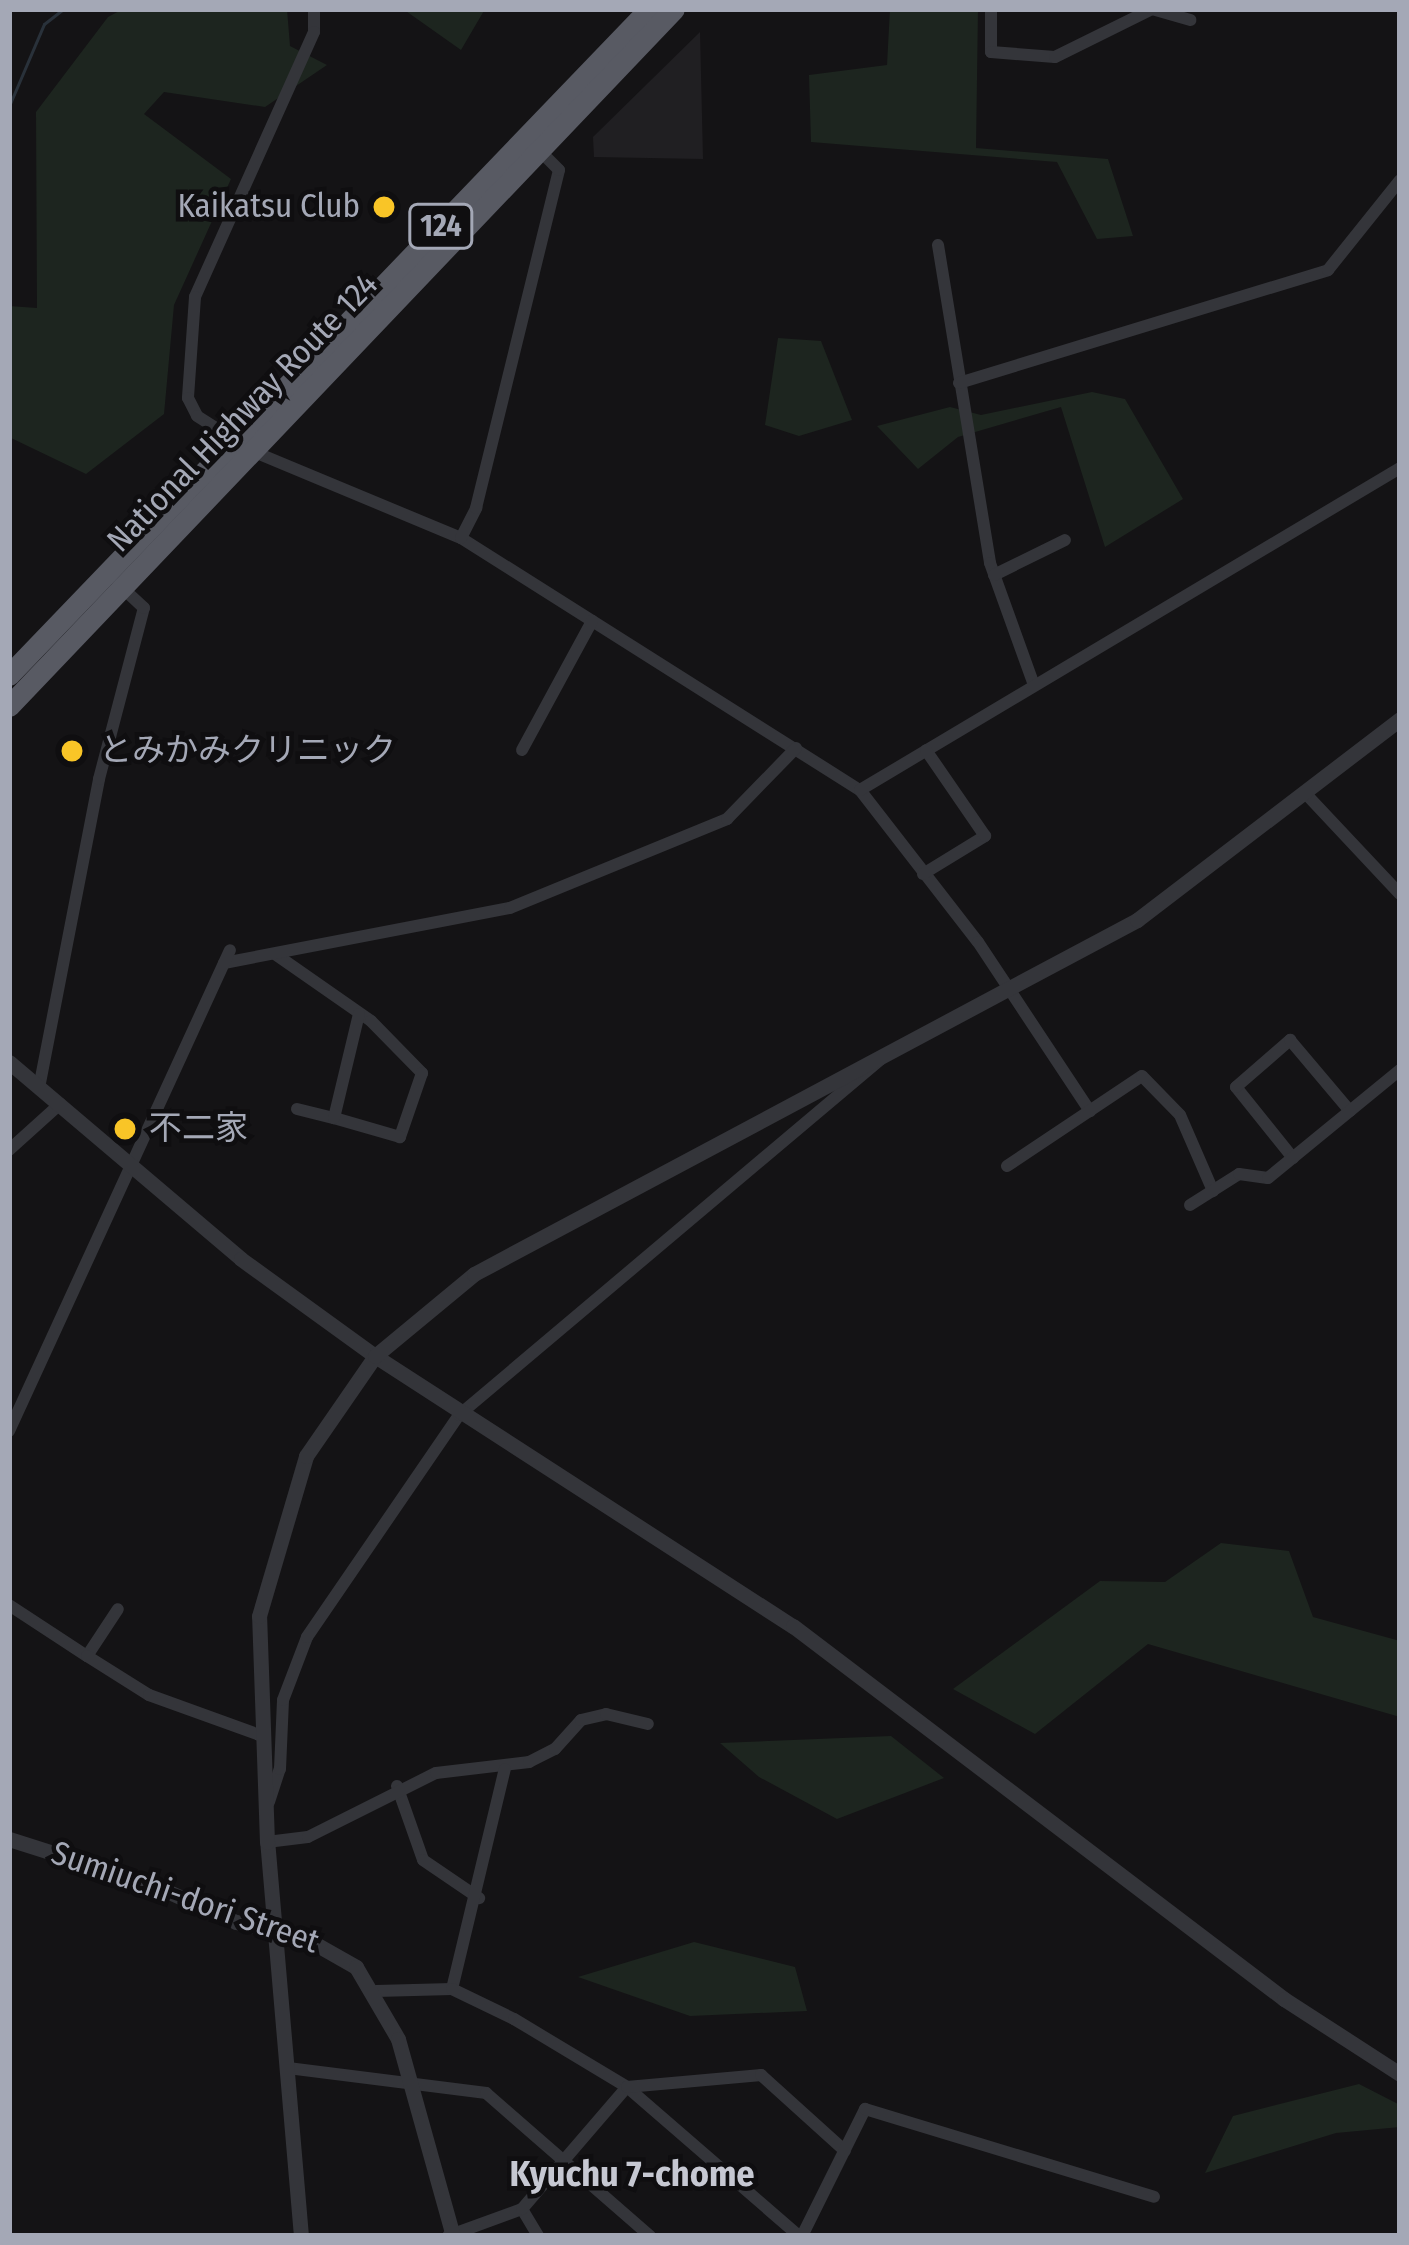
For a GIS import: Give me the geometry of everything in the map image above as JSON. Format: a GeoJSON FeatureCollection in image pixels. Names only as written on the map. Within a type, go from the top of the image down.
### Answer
{"type":"FeatureCollection","features":[{"type":"Feature","properties":{"kind":"highway","name":"National Highway Route 124"},"geometry":{"type":"LineString","coordinates":[[532,144],[649,9]]}},
{"type":"Feature","properties":{"kind":"highway","name":"National Highway Route 124"},"geometry":{"type":"LineString","coordinates":[[9,706],[114,580],[532,144],[674,9]]}},
{"type":"Feature","properties":{"kind":"highway","name":"National Highway Route 124"},"geometry":{"type":"LineString","coordinates":[[9,675],[114,580]]}},
{"type":"Feature","properties":{"kind":"street"},"geometry":{"type":"LineString","coordinates":[[314,9],[314,32],[192,312],[190,405],[242,446],[461,538],[860,790],[1010,988],[1090,1111]]}},
{"type":"Feature","properties":{"kind":"street"},"geometry":{"type":"LineString","coordinates":[[992,9],[991,52],[1055,57],[1152,9],[1190,20]]}},
{"type":"Feature","properties":{"kind":"street"},"geometry":{"type":"LineString","coordinates":[[461,538],[476,508],[559,170],[532,144]]}},
{"type":"Feature","properties":{"kind":"street"},"geometry":{"type":"LineString","coordinates":[[959,383],[1328,270],[1400,180]]}},
{"type":"Feature","properties":{"kind":"street"},"geometry":{"type":"LineString","coordinates":[[938,244],[994,575],[1034,686]]}},
{"type":"Feature","properties":{"kind":"street"},"geometry":{"type":"LineString","coordinates":[[860,790],[1400,468]]}},
{"type":"Feature","properties":{"kind":"street"},"geometry":{"type":"LineString","coordinates":[[994,575],[1065,540]]}},
{"type":"Feature","properties":{"kind":"street"},"geometry":{"type":"LineString","coordinates":[[39,1088],[99,779],[144,608],[114,580]]}},
{"type":"Feature","properties":{"kind":"street"},"geometry":{"type":"LineString","coordinates":[[522,750],[592,621]]}},
{"type":"Feature","properties":{"kind":"street"},"geometry":{"type":"LineString","coordinates":[[301,2236],[267,1842],[259,1616],[274,1545],[306,1456],[375,1356],[475,1274],[1137,920],[1400,719]]}},
{"type":"Feature","properties":{"kind":"street"},"geometry":{"type":"LineString","coordinates":[[9,1431],[227,956],[275,954],[510,908],[727,819],[796,748]]}},
{"type":"Feature","properties":{"kind":"street"},"geometry":{"type":"LineString","coordinates":[[923,874],[985,836],[926,751]]}},
{"type":"Feature","properties":{"kind":"street"},"geometry":{"type":"LineString","coordinates":[[1306,794],[1400,894]]}},
{"type":"Feature","properties":{"kind":"street"},"geometry":{"type":"LineString","coordinates":[[275,954],[359,1014],[422,1072],[400,1137],[297,1109]]}},
{"type":"Feature","properties":{"kind":"street"},"geometry":{"type":"LineString","coordinates":[[334,1118],[359,1014]]}},
{"type":"Feature","properties":{"kind":"street"},"geometry":{"type":"LineString","coordinates":[[1293,1158],[1236,1087],[1290,1040],[1350,1111]]}},
{"type":"Feature","properties":{"kind":"street"},"geometry":{"type":"LineString","coordinates":[[266,1811],[280,1769],[283,1700],[307,1637],[459,1415],[882,1058]]}},
{"type":"Feature","properties":{"kind":"street"},"geometry":{"type":"LineString","coordinates":[[9,1062],[130,1164],[375,1356],[459,1415],[793,1626],[1284,1999],[1400,2074]]}},
{"type":"Feature","properties":{"kind":"street"},"geometry":{"type":"LineString","coordinates":[[1190,1205],[1251,1170],[1268,1178],[1400,1070]]}},
{"type":"Feature","properties":{"kind":"street"},"geometry":{"type":"LineString","coordinates":[[1007,1166],[1142,1076],[1154,1082],[1180,1115],[1213,1190]]}},
{"type":"Feature","properties":{"kind":"street"},"geometry":{"type":"LineString","coordinates":[[9,1150],[60,1104]]}},
{"type":"Feature","properties":{"kind":"street"},"geometry":{"type":"LineString","coordinates":[[9,1605],[149,1695],[262,1736]]}},
{"type":"Feature","properties":{"kind":"street"},"geometry":{"type":"LineString","coordinates":[[87,1656],[118,1609]]}},
{"type":"Feature","properties":{"kind":"street"},"geometry":{"type":"LineString","coordinates":[[267,1842],[308,1838],[397,1786],[436,1773],[505,1769],[555,1749],[581,1720],[606,1714],[648,1724]]}},
{"type":"Feature","properties":{"kind":"street"},"geometry":{"type":"LineString","coordinates":[[452,1988],[479,1898],[505,1769]]}},
{"type":"Feature","properties":{"kind":"street"},"geometry":{"type":"LineString","coordinates":[[397,1786],[423,1860],[479,1898]]}},
{"type":"Feature","properties":{"kind":"street","name":"Sumiuchi-dori Street"},"geometry":{"type":"LineString","coordinates":[[9,1839],[328,1947],[376,1991],[411,2085],[451,2235]]}},
{"type":"Feature","properties":{"kind":"street"},"geometry":{"type":"LineString","coordinates":[[376,1991],[452,1988],[627,2086],[801,2236],[866,2109],[1154,2197]]}},
{"type":"Feature","properties":{"kind":"street"},"geometry":{"type":"LineString","coordinates":[[288,2068],[486,2093],[650,2236]]}},
{"type":"Feature","properties":{"kind":"street"},"geometry":{"type":"LineString","coordinates":[[451,2235],[522,2210],[627,2086],[761,2074],[845,2151]]}},
{"type":"Feature","properties":{"kind":"street"},"geometry":{"type":"LineString","coordinates":[[522,2210],[538,2236]]}},
{"type":"Feature","properties":{"kind":"shaded area"},"geometry":{"type":"Polygon","coordinates":[[[123,9],[287,9],[290,46],[327,65],[265,107],[164,92],[144,114],[231,179],[174,305],[164,414],[86,474],[9,437],[9,306],[37,308],[36,112],[108,17],[123,9]]]}},
{"type":"Feature","properties":{"kind":"shaded area"},"geometry":{"type":"Polygon","coordinates":[[[403,9],[485,9],[461,50],[403,9]]]}},
{"type":"Feature","properties":{"kind":"shaded area"},"geometry":{"type":"Polygon","coordinates":[[[890,9],[978,9],[976,148],[1108,159],[1133,236],[1097,239],[1057,162],[811,142],[809,75],[887,65],[890,9]]]}},
{"type":"Feature","properties":{"kind":"shaded area"},"geometry":{"type":"Polygon","coordinates":[[[700,32],[703,159],[594,157],[593,137],[700,32]]]}},
{"type":"Feature","properties":{"kind":"shaded area"},"geometry":{"type":"Polygon","coordinates":[[[778,338],[821,341],[852,420],[799,436],[765,425],[778,338]]]}},
{"type":"Feature","properties":{"kind":"shaded area"},"geometry":{"type":"Polygon","coordinates":[[[1092,392],[1125,399],[1183,499],[1105,547],[1061,407],[958,437],[918,469],[877,426],[950,407],[981,415],[1092,392]]]}},
{"type":"Feature","properties":{"kind":"shaded area"},"geometry":{"type":"Polygon","coordinates":[[[1221,1543],[1289,1551],[1313,1617],[1400,1641],[1400,1717],[1148,1644],[1035,1734],[953,1689],[1100,1581],[1165,1582],[1221,1543]]]}},
{"type":"Feature","properties":{"kind":"shaded area"},"geometry":{"type":"Polygon","coordinates":[[[891,1736],[944,1778],[837,1819],[759,1777],[720,1743],[891,1736]]]}},
{"type":"Feature","properties":{"kind":"shaded area"},"geometry":{"type":"Polygon","coordinates":[[[694,1942],[795,1967],[807,2011],[690,2016],[578,1977],[694,1942]]]}},
{"type":"Feature","properties":{"kind":"shaded area"},"geometry":{"type":"Polygon","coordinates":[[[1359,2084],[1400,2105],[1400,2127],[1336,2133],[1205,2173],[1233,2116],[1359,2084]]]}},
{"type":"Feature","properties":{"kind":"waterway"},"geometry":{"type":"LineString","coordinates":[[9,106],[44,24],[63,9]]}},
{"type":"Feature","properties":{"kind":"place","name":"Kaikatsu Club"},"geometry":{"type":"Point","coordinates":[384,207]}},
{"type":"Feature","properties":{"kind":"place","name":"とみかみクリニック"},"geometry":{"type":"Point","coordinates":[72,751]}},
{"type":"Feature","properties":{"kind":"place","name":"不二家"},"geometry":{"type":"Point","coordinates":[125,1129]}},
{"type":"Feature","properties":{"kind":"district","name":"Kyuchu 7-chome"},"geometry":{"type":"Point","coordinates":[632,2175]}}]}
